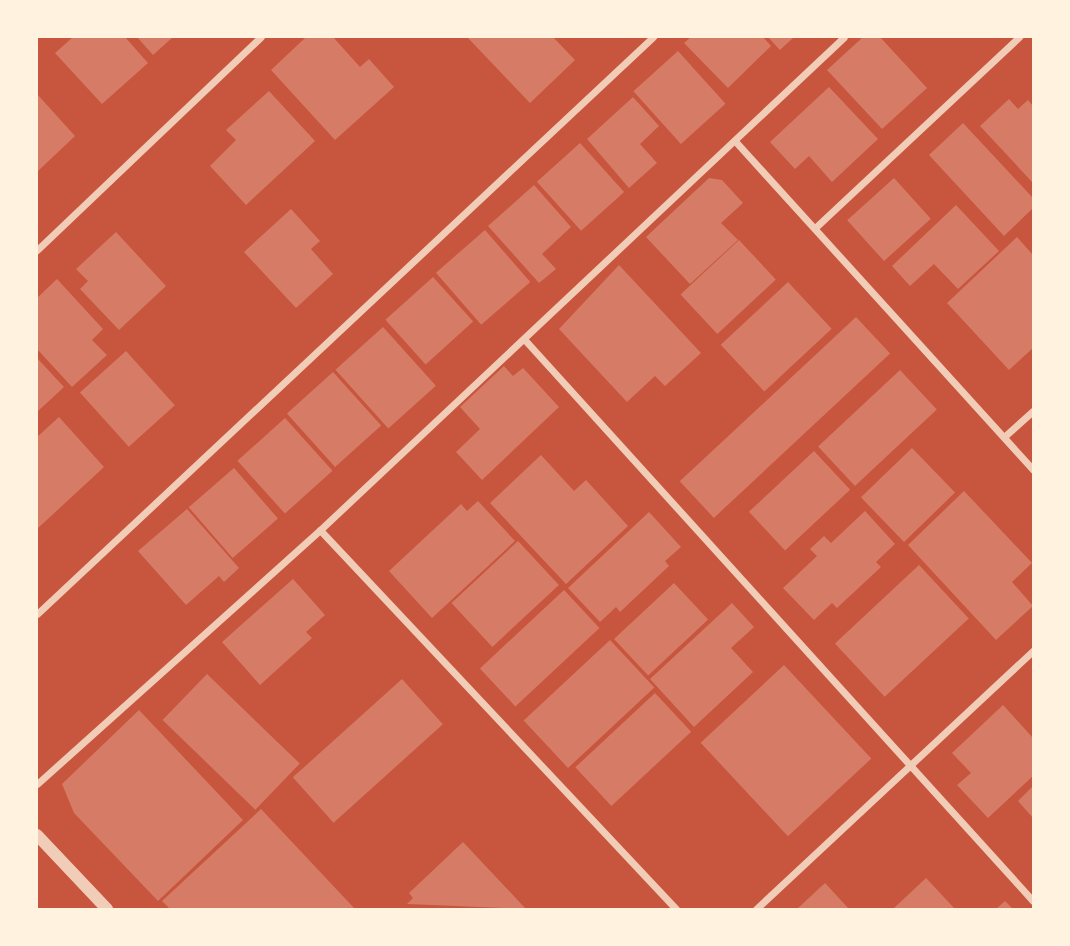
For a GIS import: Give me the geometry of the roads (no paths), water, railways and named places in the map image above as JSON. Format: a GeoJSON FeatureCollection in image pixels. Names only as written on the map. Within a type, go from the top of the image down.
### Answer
{"type":"FeatureCollection","features":[{"type":"Feature","properties":{"kind":"street"},"geometry":{"type":"LineString","coordinates":[[37,250],[261,37]]}},
{"type":"Feature","properties":{"kind":"street"},"geometry":{"type":"LineString","coordinates":[[37,614],[653,37]]}},
{"type":"Feature","properties":{"kind":"street"},"geometry":{"type":"LineString","coordinates":[[37,784],[320,530],[844,37]]}},
{"type":"Feature","properties":{"kind":"street"},"geometry":{"type":"LineString","coordinates":[[817,226],[1019,37]]}},
{"type":"Feature","properties":{"kind":"street"},"geometry":{"type":"LineString","coordinates":[[735,141],[817,226],[1033,470]]}},
{"type":"Feature","properties":{"kind":"street"},"geometry":{"type":"LineString","coordinates":[[524,339],[1033,901]]}},
{"type":"Feature","properties":{"kind":"street"},"geometry":{"type":"LineString","coordinates":[[1005,436],[1033,411]]}},
{"type":"Feature","properties":{"kind":"street"},"geometry":{"type":"LineString","coordinates":[[320,530],[676,909]]}},
{"type":"Feature","properties":{"kind":"street"},"geometry":{"type":"LineString","coordinates":[[755,909],[1033,651]]}},
{"type":"Feature","properties":{"kind":"street"},"geometry":{"type":"LineString","coordinates":[[37,835],[107,909]]}}]}
